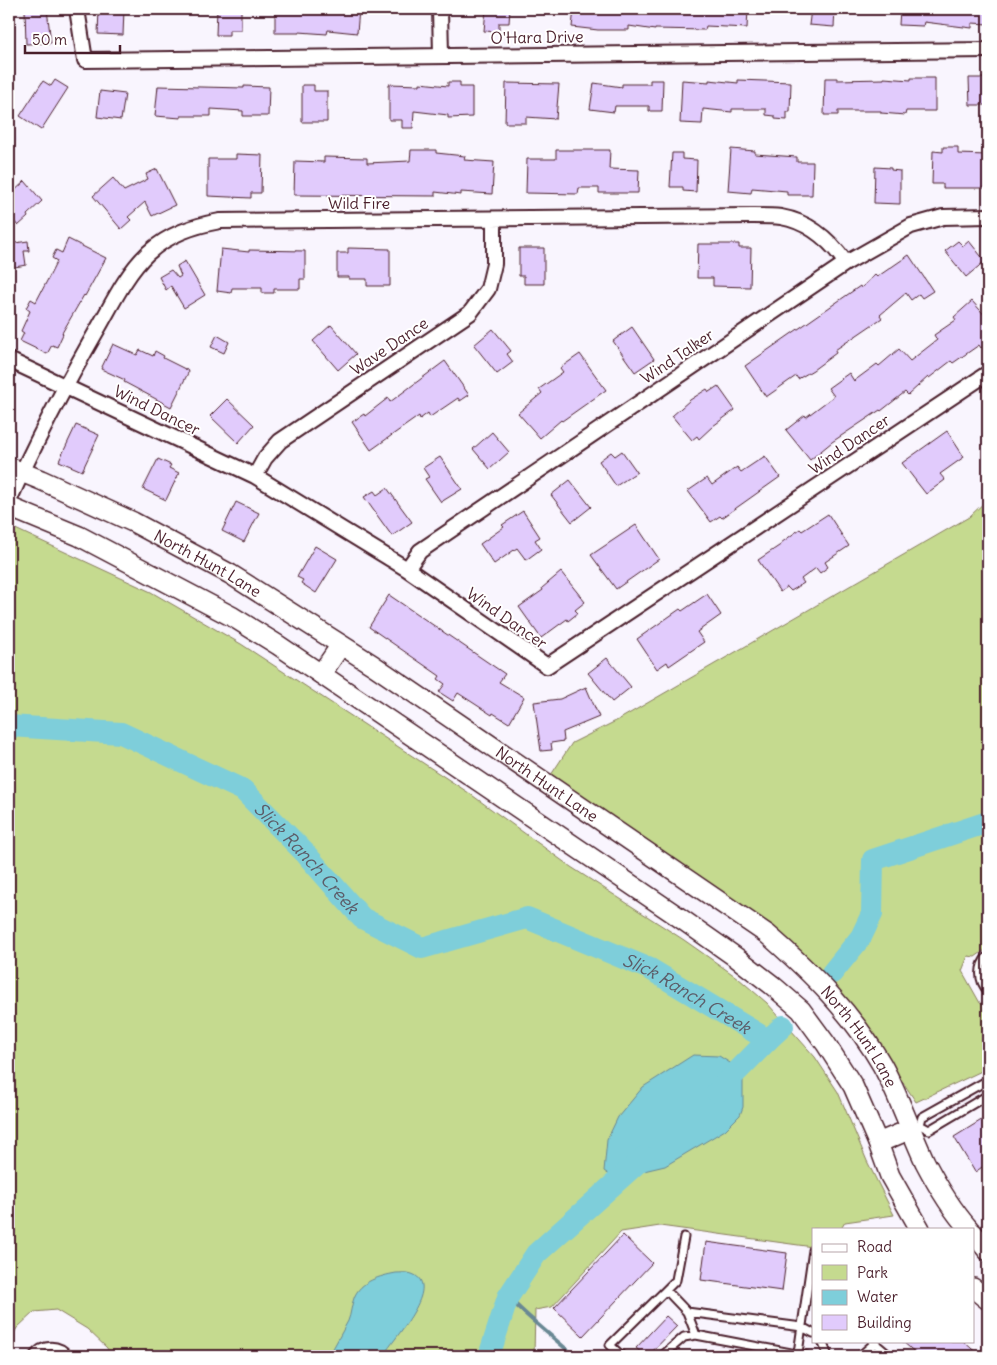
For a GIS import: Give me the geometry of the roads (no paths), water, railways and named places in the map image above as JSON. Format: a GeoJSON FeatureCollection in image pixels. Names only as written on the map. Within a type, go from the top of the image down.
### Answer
{"type":"FeatureCollection","features":[{"type":"Feature","properties":{"kind":"main road","name":"North Hunt Lane"},"geometry":{"type":"LineString","coordinates":[[15,470],[133,522],[230,574],[341,645],[767,934],[820,982],[843,1009],[882,1065],[916,1127],[926,1164],[968,1228]]}},
{"type":"Feature","properties":{"kind":"main road","name":"North Hunt Lane"},"geometry":{"type":"LineString","coordinates":[[9,507],[79,536],[233,617],[321,674],[666,908],[772,985],[800,1010],[826,1044],[853,1086],[897,1192],[919,1228]]}},
{"type":"Feature","properties":{"kind":"main road"},"geometry":{"type":"LineString","coordinates":[[321,674],[341,645]]}},
{"type":"Feature","properties":{"kind":"main road"},"geometry":{"type":"LineString","coordinates":[[878,1143],[916,1127]]}},
{"type":"Feature","properties":{"kind":"main road"},"geometry":{"type":"LineString","coordinates":[[974,1234],[988,1250]]}},
{"type":"Feature","properties":{"kind":"main road"},"geometry":{"type":"LineString","coordinates":[[974,1289],[988,1300]]}},
{"type":"Feature","properties":{"kind":"street","name":"O'Hara Drive"},"geometry":{"type":"LineString","coordinates":[[77,9],[86,60],[988,50]]}},
{"type":"Feature","properties":{"kind":"street"},"geometry":{"type":"LineString","coordinates":[[440,9],[442,55]]}},
{"type":"Feature","properties":{"kind":"street","name":"Wind Talker"},"geometry":{"type":"LineString","coordinates":[[407,570],[420,551],[846,263],[911,226],[943,217],[988,216]]}},
{"type":"Feature","properties":{"kind":"street","name":"Wild Fire"},"geometry":{"type":"LineString","coordinates":[[9,500],[15,470],[130,273],[149,252],[172,235],[196,226],[220,221],[781,217],[819,232],[835,247],[846,263]]}},
{"type":"Feature","properties":{"kind":"street","name":"Wave Dance"},"geometry":{"type":"LineString","coordinates":[[255,476],[265,458],[280,440],[470,313],[488,289],[494,264],[494,219]]}},
{"type":"Feature","properties":{"kind":"street","name":"Wind Dancer"},"geometry":{"type":"LineString","coordinates":[[9,360],[255,476],[407,570],[546,666],[988,373]]}},
{"type":"Feature","properties":{"kind":"lane"},"geometry":{"type":"LineString","coordinates":[[988,956],[981,966],[980,973],[982,981],[988,990]]}},
{"type":"Feature","properties":{"kind":"lane"},"geometry":{"type":"LineString","coordinates":[[988,1080],[922,1117],[916,1127],[929,1130],[988,1095]]}},
{"type":"Feature","properties":{"kind":"lane"},"geometry":{"type":"LineString","coordinates":[[966,1093],[973,1104]]}},
{"type":"Feature","properties":{"kind":"lane"},"geometry":{"type":"LineString","coordinates":[[622,1356],[610,1345],[676,1280],[684,1237]]}},
{"type":"Feature","properties":{"kind":"lane"},"geometry":{"type":"LineString","coordinates":[[798,1353],[812,1264]]}},
{"type":"Feature","properties":{"kind":"lane"},"geometry":{"type":"LineString","coordinates":[[666,1290],[687,1312],[696,1334]]}},
{"type":"Feature","properties":{"kind":"lane"},"geometry":{"type":"LineString","coordinates":[[687,1312],[802,1327],[812,1332]]}},
{"type":"Feature","properties":{"kind":"lane"},"geometry":{"type":"LineString","coordinates":[[662,1356],[684,1337],[696,1334],[808,1356]]}},
{"type":"Feature","properties":{"kind":"lane"},"geometry":{"type":"LineString","coordinates":[[822,1342],[828,1356]]}},
{"type":"Feature","properties":{"kind":"lane"},"geometry":{"type":"LineString","coordinates":[[860,1356],[874,1342],[890,1356]]}},
{"type":"Feature","properties":{"kind":"lane"},"geometry":{"type":"LineString","coordinates":[[33,1356],[44,1346],[51,1346],[65,1351],[69,1356]]}},
{"type":"Feature","properties":{"kind":"water"},"geometry":{"type":"Polygon","coordinates":[[[693,1055],[719,1056],[735,1066],[743,1079],[743,1107],[740,1115],[725,1130],[665,1166],[614,1178],[604,1171],[607,1140],[618,1117],[643,1087],[693,1055]]]}},
{"type":"Feature","properties":{"kind":"water"},"geometry":{"type":"Polygon","coordinates":[[[396,1273],[412,1274],[420,1280],[422,1289],[419,1301],[412,1314],[383,1356],[329,1356],[348,1321],[353,1301],[361,1287],[371,1280],[396,1273]]]}},
{"type":"Feature","properties":{"kind":"waterway","name":"Slick Ranch Creek"},"geometry":{"type":"LineString","coordinates":[[9,726],[121,733],[243,790],[305,853],[362,918],[422,948],[527,918],[650,969],[768,1040],[783,1026]]}},
{"type":"Feature","properties":{"kind":"waterway","name":"Slick Ranch Creek"},"geometry":{"type":"LineString","coordinates":[[832,973],[861,937],[872,914],[873,860],[988,822]]}},
{"type":"Feature","properties":{"kind":"waterway"},"geometry":{"type":"LineString","coordinates":[[717,1092],[768,1040]]}},
{"type":"Feature","properties":{"kind":"waterway"},"geometry":{"type":"LineString","coordinates":[[489,1356],[508,1297],[536,1254],[644,1157]]}},
{"type":"Feature","properties":{"kind":"waterway"},"geometry":{"type":"LineString","coordinates":[[508,1297],[574,1356]]}}]}
